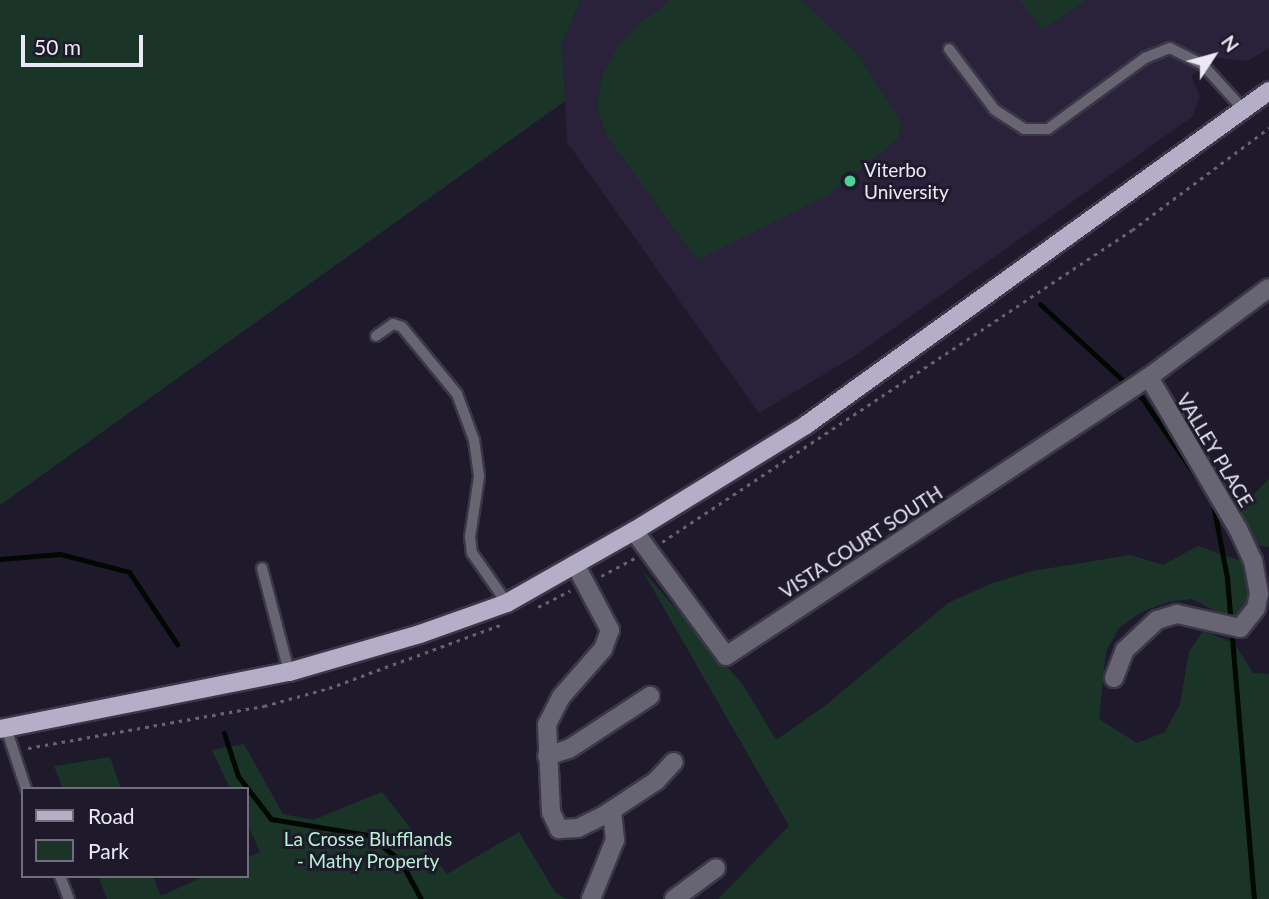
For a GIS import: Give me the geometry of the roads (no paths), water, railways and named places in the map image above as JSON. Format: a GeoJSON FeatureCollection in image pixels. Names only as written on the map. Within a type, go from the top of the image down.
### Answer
{"type":"FeatureCollection","features":[{"type":"Feature","properties":{"kind":"main road"},"geometry":{"type":"LineString","coordinates":[[3,728],[289,672],[420,634],[506,603],[634,531],[806,425],[1269,91]]}},
{"type":"Feature","properties":{"kind":"street"},"geometry":{"type":"LineString","coordinates":[[1149,377],[1269,288]]}},
{"type":"Feature","properties":{"kind":"street","name":"VISTA COURT SOUTH"},"geometry":{"type":"LineString","coordinates":[[634,531],[726,656],[1149,377]]}},
{"type":"Feature","properties":{"kind":"street","name":"VALLEY PLACE"},"geometry":{"type":"LineString","coordinates":[[1114,678],[1125,650],[1157,620],[1177,614],[1218,626],[1241,628],[1256,608],[1259,594],[1253,561],[1238,529],[1149,377]]}},
{"type":"Feature","properties":{"kind":"street"},"geometry":{"type":"LineString","coordinates":[[575,564],[610,630],[603,649],[561,697],[547,724],[551,812],[559,828],[578,828],[612,810],[656,781],[674,762]]}},
{"type":"Feature","properties":{"kind":"street"},"geometry":{"type":"LineString","coordinates":[[547,756],[569,749],[650,696]]}},
{"type":"Feature","properties":{"kind":"street"},"geometry":{"type":"LineString","coordinates":[[591,899],[615,840],[612,810]]}},
{"type":"Feature","properties":{"kind":"street"},"geometry":{"type":"LineString","coordinates":[[674,899],[716,868]]}},
{"type":"Feature","properties":{"kind":"lane"},"geometry":{"type":"LineString","coordinates":[[949,49],[995,110],[1024,129],[1048,129],[1145,58],[1170,48],[1203,65],[1244,110]]}},
{"type":"Feature","properties":{"kind":"lane"},"geometry":{"type":"LineString","coordinates":[[376,336],[393,324],[402,327],[457,394],[474,440],[479,477],[470,537],[472,553],[506,603]]}},
{"type":"Feature","properties":{"kind":"lane"},"geometry":{"type":"LineString","coordinates":[[261,568],[289,672]]}},
{"type":"Feature","properties":{"kind":"lane"},"geometry":{"type":"LineString","coordinates":[[3,728],[25,787]]}},
{"type":"Feature","properties":{"kind":"lane"},"geometry":{"type":"LineString","coordinates":[[61,878],[69,899]]}},
{"type":"Feature","properties":{"kind":"waterway"},"geometry":{"type":"LineString","coordinates":[[1040,304],[1142,398],[1204,488]]}},
{"type":"Feature","properties":{"kind":"waterway"},"geometry":{"type":"LineString","coordinates":[[1212,499],[1227,578],[1254,899]]}},
{"type":"Feature","properties":{"kind":"waterway"},"geometry":{"type":"LineString","coordinates":[[0,559],[60,554],[129,572],[177,644]]}},
{"type":"Feature","properties":{"kind":"waterway"},"geometry":{"type":"LineString","coordinates":[[224,733],[238,776],[246,787]]}},
{"type":"Feature","properties":{"kind":"waterway"},"geometry":{"type":"LineString","coordinates":[[248,789],[271,819],[368,835],[400,860],[421,899]]}},
{"type":"Feature","properties":{"kind":"place","name":"Viterbo University"},"geometry":{"type":"Point","coordinates":[850,181]}},
{"type":"Feature","properties":{"kind":"park label","name":"La Crosse Blufflands - Mathy Property"},"geometry":{"type":"Point","coordinates":[368,850]}}]}
